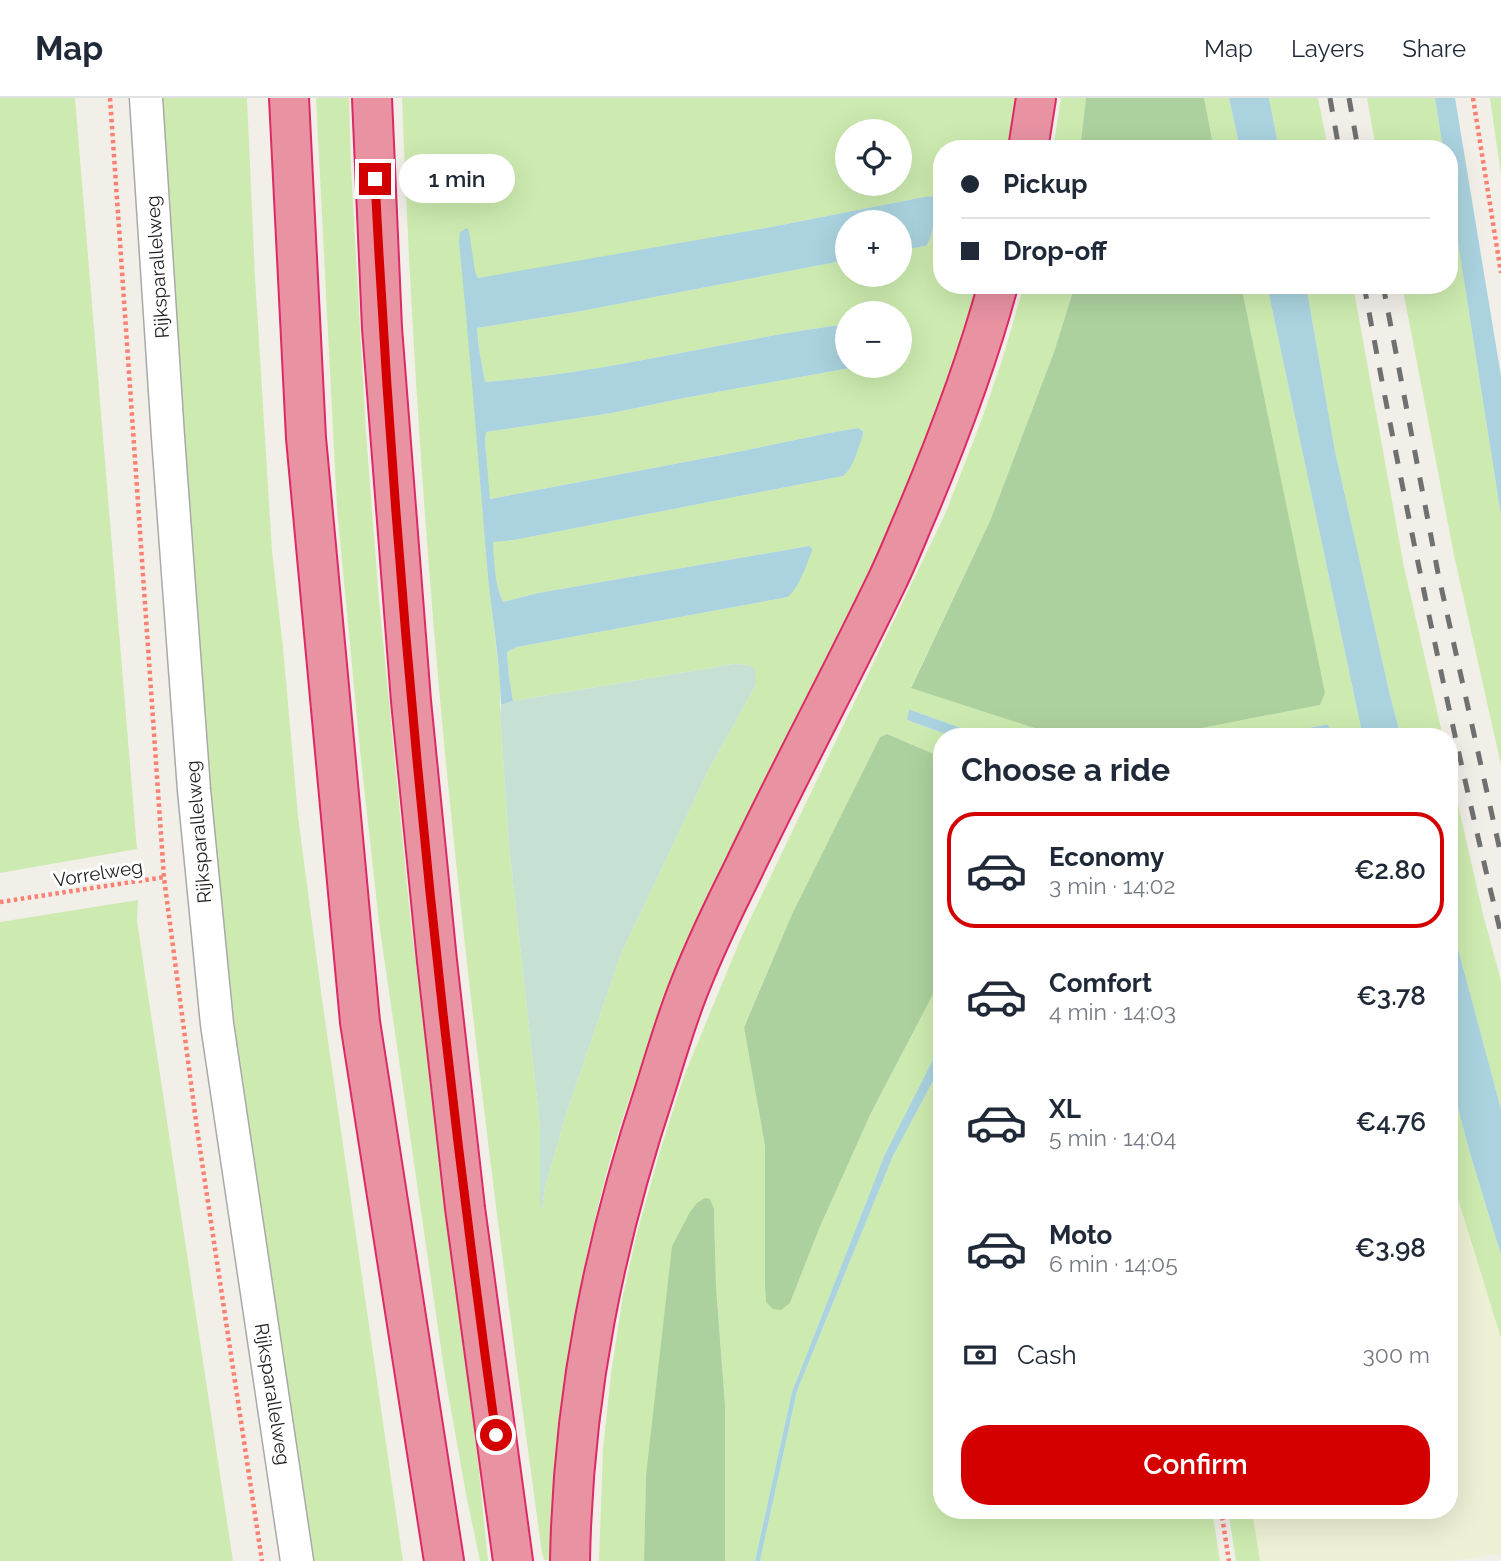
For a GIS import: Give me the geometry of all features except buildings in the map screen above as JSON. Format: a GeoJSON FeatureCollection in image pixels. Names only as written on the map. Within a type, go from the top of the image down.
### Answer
{"type":"FeatureCollection","features":[{"type":"Feature","properties":{"kind":"highway"},"geometry":{"type":"LineString","coordinates":[[289,98],[306,438],[360,1022],[444,1561]]}},
{"type":"Feature","properties":{"kind":"highway"},"geometry":{"type":"LineString","coordinates":[[372,98],[382,328],[411,701],[465,1208],[513,1561]]}},
{"type":"Feature","properties":{"kind":"highway"},"geometry":{"type":"LineString","coordinates":[[1029,140],[1036,98]]}},
{"type":"Feature","properties":{"kind":"highway"},"geometry":{"type":"LineString","coordinates":[[570,1561],[574,1461],[586,1361],[608,1248],[634,1152],[664,1061],[690,984],[724,909],[889,577],[966,391],[995,294]]}},
{"type":"Feature","properties":{"kind":"street","name":"Rijksparallelweg"},"geometry":{"type":"LineString","coordinates":[[146,98],[169,451],[201,872],[216,1024],[297,1561]]}},
{"type":"Feature","properties":{"kind":"path"},"geometry":{"type":"LineString","coordinates":[[1473,98],[1501,273]]}},
{"type":"Feature","properties":{"kind":"path","name":"Vorrelweg"},"geometry":{"type":"LineString","coordinates":[[0,902],[201,872]]}},
{"type":"Feature","properties":{"kind":"path"},"geometry":{"type":"LineString","coordinates":[[1222,1519],[1229,1561]]}},
{"type":"Feature","properties":{"kind":"green space"},"geometry":{"type":"Polygon","coordinates":[[[0,98],[75,98],[137,849],[0,873],[0,98]]]}},
{"type":"Feature","properties":{"kind":"green space"},"geometry":{"type":"Polygon","coordinates":[[[156,98],[247,98],[272,551],[298,816],[403,1561],[307,1561],[225,992],[156,98]]]}},
{"type":"Feature","properties":{"kind":"green space"},"geometry":{"type":"Polygon","coordinates":[[[316,98],[349,98],[366,433],[379,600],[410,915],[488,1561],[480,1561],[445,1376],[379,923],[337,508],[316,98]]]}},
{"type":"Feature","properties":{"kind":"green space"},"geometry":{"type":"Polygon","coordinates":[[[402,98],[1016,98],[1009,140],[933,140],[933,197],[858,210],[835,210],[835,214],[766,228],[508,274],[478,278],[475,271],[474,398],[487,569],[500,680],[509,845],[540,1125],[540,1209],[565,1118],[620,956],[710,767],[756,685],[749,665],[734,664],[513,701],[507,652],[517,647],[788,597],[812,548],[809,546],[538,593],[503,602],[492,542],[843,476],[850,468],[863,431],[858,428],[829,433],[489,499],[486,432],[612,413],[835,371],[835,378],[912,378],[912,301],[835,301],[835,326],[621,364],[485,382],[477,328],[576,312],[835,262],[835,287],[912,287],[912,248],[926,246],[933,226],[933,294],[975,294],[928,435],[893,522],[680,966],[623,1119],[594,1225],[572,1335],[559,1433],[552,1560],[544,1560],[542,1553],[489,1149],[454,845],[424,502],[402,98]]]}},
{"type":"Feature","properties":{"kind":"green space"},"geometry":{"type":"Polygon","coordinates":[[[1061,98],[1086,98],[1081,140],[1054,140],[1061,98]]]}},
{"type":"Feature","properties":{"kind":"green space"},"geometry":{"type":"Polygon","coordinates":[[[1086,98],[1204,98],[1212,140],[1081,140],[1086,98]]]}},
{"type":"Feature","properties":{"kind":"green space"},"geometry":{"type":"Polygon","coordinates":[[[1204,98],[1229,98],[1238,140],[1212,140],[1204,98]]]}},
{"type":"Feature","properties":{"kind":"green space"},"geometry":{"type":"Polygon","coordinates":[[[1269,98],[1318,98],[1326,140],[1277,140],[1269,98]]]}},
{"type":"Feature","properties":{"kind":"green space"},"geometry":{"type":"Polygon","coordinates":[[[1367,98],[1435,98],[1442,140],[1374,140],[1367,98]]]}},
{"type":"Feature","properties":{"kind":"green space"},"geometry":{"type":"Polygon","coordinates":[[[1490,98],[1501,98],[1501,175],[1490,98]]]}},
{"type":"Feature","properties":{"kind":"green space"},"geometry":{"type":"Polygon","coordinates":[[[1458,242],[1501,516],[1501,765],[1454,555],[1404,294],[1458,294],[1458,242]]]}},
{"type":"Feature","properties":{"kind":"green space"},"geometry":{"type":"Polygon","coordinates":[[[1021,294],[1072,294],[1054,352],[990,521],[911,687],[1035,728],[961,728],[911,710],[907,720],[933,729],[933,754],[887,734],[880,737],[792,914],[744,1026],[765,1146],[766,1302],[790,1303],[819,1229],[871,1113],[933,994],[933,1060],[885,1154],[792,1392],[755,1561],[725,1561],[725,1405],[716,1286],[714,1209],[646,1476],[644,1561],[599,1561],[603,1449],[623,1295],[637,1233],[684,1076],[741,938],[946,512],[1003,357],[1021,294]]]}},
{"type":"Feature","properties":{"kind":"green space"},"geometry":{"type":"Polygon","coordinates":[[[1072,294],[1243,294],[1325,693],[1320,705],[1202,728],[1034,728],[911,688],[990,521],[1054,352],[1072,294]]]}},
{"type":"Feature","properties":{"kind":"green space"},"geometry":{"type":"Polygon","coordinates":[[[1243,294],[1269,294],[1361,728],[1329,728],[1324,725],[1308,728],[1202,728],[1319,705],[1243,294]]]}},
{"type":"Feature","properties":{"kind":"green space"},"geometry":{"type":"Polygon","coordinates":[[[1308,294],[1355,294],[1404,567],[1441,728],[1399,728],[1335,451],[1308,294]]]}},
{"type":"Feature","properties":{"kind":"green space"},"geometry":{"type":"Polygon","coordinates":[[[734,664],[748,665],[755,669],[756,685],[710,767],[620,956],[565,1118],[540,1209],[540,1125],[509,845],[501,705],[734,664]]]}},
{"type":"Feature","properties":{"kind":"green space"},"geometry":{"type":"Polygon","coordinates":[[[887,734],[933,754],[933,994],[871,1113],[819,1229],[790,1303],[781,1310],[773,1309],[766,1302],[765,1285],[765,1146],[744,1027],[792,914],[880,737],[887,734]]]}},
{"type":"Feature","properties":{"kind":"green space"},"geometry":{"type":"Polygon","coordinates":[[[1458,804],[1501,981],[1501,1109],[1458,949],[1458,804]]]}},
{"type":"Feature","properties":{"kind":"green space"},"geometry":{"type":"Polygon","coordinates":[[[138,900],[137,921],[233,1561],[0,1561],[0,922],[138,900]]]}},
{"type":"Feature","properties":{"kind":"green space"},"geometry":{"type":"Polygon","coordinates":[[[933,1081],[933,1519],[1213,1519],[1220,1561],[760,1561],[797,1391],[893,1156],[933,1081]]]}},
{"type":"Feature","properties":{"kind":"green space"},"geometry":{"type":"Polygon","coordinates":[[[1458,1108],[1501,1255],[1501,1338],[1458,1199],[1458,1108]]]}},
{"type":"Feature","properties":{"kind":"green space"},"geometry":{"type":"Polygon","coordinates":[[[705,1198],[710,1199],[714,1209],[716,1286],[725,1405],[725,1561],[644,1561],[646,1476],[672,1246],[690,1212],[705,1198]]]}},
{"type":"Feature","properties":{"kind":"green space"},"geometry":{"type":"Polygon","coordinates":[[[1458,1199],[1501,1338],[1501,1554],[1450,1561],[1260,1561],[1253,1519],[1458,1519],[1458,1199]]]}},
{"type":"Feature","properties":{"kind":"green space"},"geometry":{"type":"Polygon","coordinates":[[[1229,1519],[1253,1519],[1260,1561],[1236,1561],[1229,1519]]]}},
{"type":"Feature","properties":{"kind":"water"},"geometry":{"type":"Polygon","coordinates":[[[1229,98],[1269,98],[1277,140],[1238,140],[1229,98]]]}},
{"type":"Feature","properties":{"kind":"water"},"geometry":{"type":"Polygon","coordinates":[[[1435,98],[1455,98],[1501,376],[1501,516],[1458,242],[1458,140],[1442,140],[1435,98]]]}},
{"type":"Feature","properties":{"kind":"water"},"geometry":{"type":"Polygon","coordinates":[[[933,196],[933,229],[929,242],[926,246],[912,248],[912,210],[858,210],[933,196]]]}},
{"type":"Feature","properties":{"kind":"water"},"geometry":{"type":"Polygon","coordinates":[[[835,214],[835,262],[576,312],[477,328],[485,382],[621,364],[835,326],[835,371],[612,413],[486,432],[490,499],[829,433],[858,428],[863,431],[853,462],[843,476],[493,542],[494,565],[503,602],[538,593],[809,546],[812,548],[799,582],[788,597],[517,647],[507,652],[513,701],[501,705],[460,232],[467,228],[469,231],[478,278],[835,214]]]}},
{"type":"Feature","properties":{"kind":"water"},"geometry":{"type":"Polygon","coordinates":[[[1269,294],[1308,294],[1335,451],[1399,728],[1361,728],[1269,294]]]}},
{"type":"Feature","properties":{"kind":"water"},"geometry":{"type":"Polygon","coordinates":[[[911,710],[961,728],[933,729],[907,720],[911,710]]]}},
{"type":"Feature","properties":{"kind":"water"},"geometry":{"type":"Polygon","coordinates":[[[1328,725],[1329,728],[1308,728],[1328,725]]]}},
{"type":"Feature","properties":{"kind":"water"},"geometry":{"type":"Polygon","coordinates":[[[1458,949],[1501,1109],[1501,1255],[1458,1108],[1458,949]]]}},
{"type":"Feature","properties":{"kind":"water"},"geometry":{"type":"Polygon","coordinates":[[[933,1060],[933,1081],[893,1156],[797,1391],[760,1561],[755,1561],[792,1392],[885,1154],[933,1060]]]}},
{"type":"Feature","properties":{"kind":"railway"},"geometry":{"type":"LineString","coordinates":[[1330,98],[1337,140]]}},
{"type":"Feature","properties":{"kind":"railway"},"geometry":{"type":"LineString","coordinates":[[1349,98],[1356,140]]}},
{"type":"Feature","properties":{"kind":"railway"},"geometry":{"type":"LineString","coordinates":[[1366,294],[1453,728]]}},
{"type":"Feature","properties":{"kind":"railway"},"geometry":{"type":"LineString","coordinates":[[1385,294],[1438,573],[1501,855]]}},
{"type":"Feature","properties":{"kind":"railway"},"geometry":{"type":"LineString","coordinates":[[1458,750],[1501,934]]}},
{"type":"Feature","properties":{"kind":"route"},"geometry":{"type":"LineString","coordinates":[[375,179],[382,328],[411,701],[465,1208],[496,1435]]}}]}
